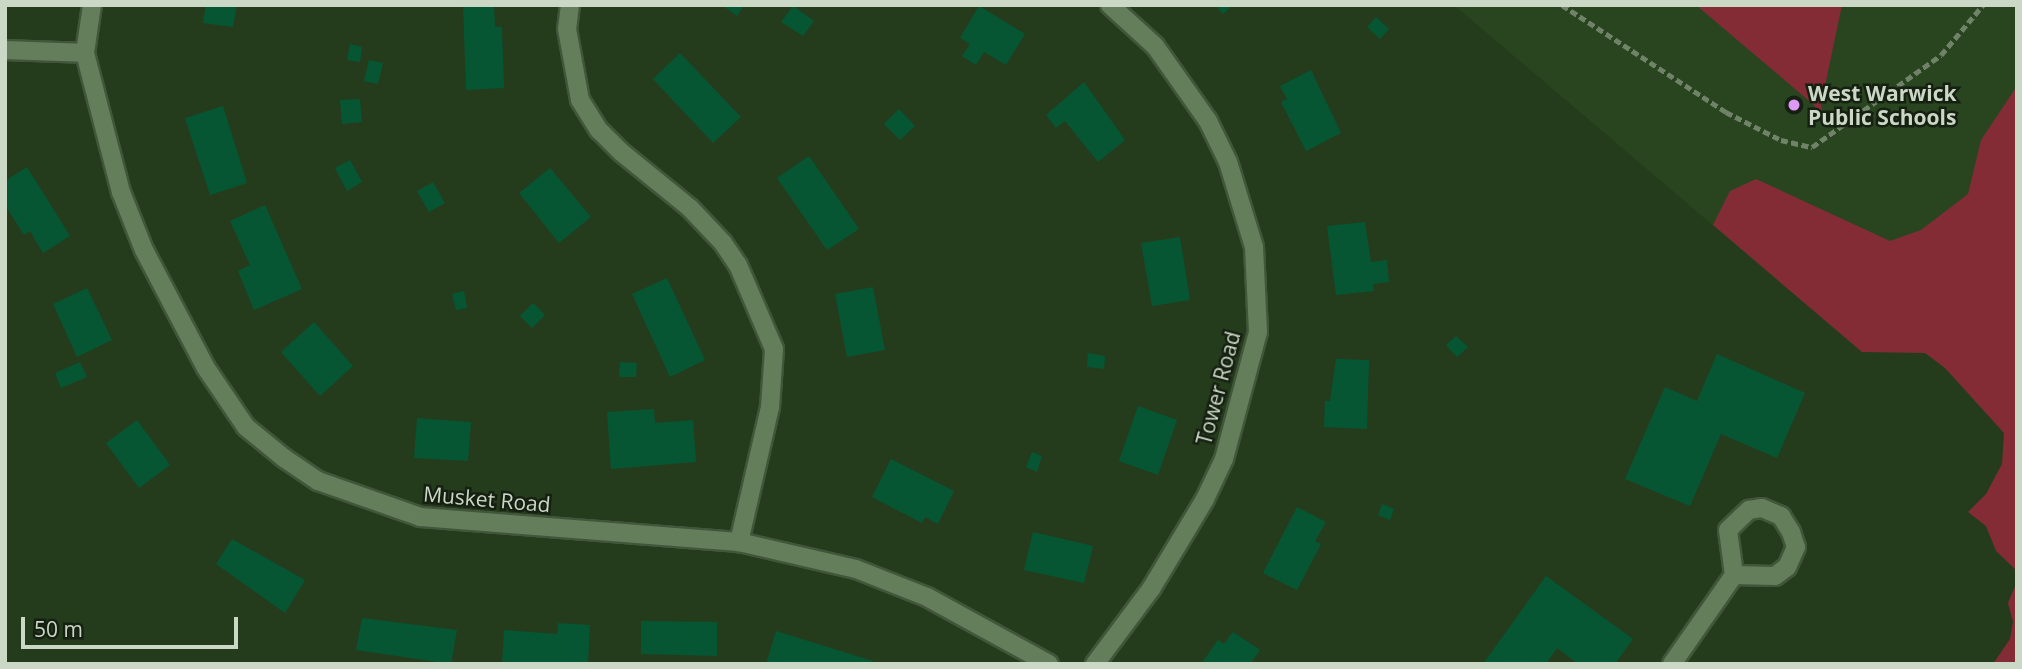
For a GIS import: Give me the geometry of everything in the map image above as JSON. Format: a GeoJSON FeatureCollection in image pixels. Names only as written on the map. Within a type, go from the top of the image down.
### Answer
{"type":"FeatureCollection","features":[{"type":"Feature","properties":{"kind":"street"},"geometry":{"type":"LineString","coordinates":[[5,50],[85,53],[92,5]]}},
{"type":"Feature","properties":{"kind":"street"},"geometry":{"type":"LineString","coordinates":[[570,5],[567,29],[580,100],[599,130],[621,152],[690,208],[723,243],[738,265],[774,349],[770,407],[739,542]]}},
{"type":"Feature","properties":{"kind":"street","name":"Tower Road"},"geometry":{"type":"LineString","coordinates":[[1095,664],[1151,589],[1209,489],[1237,415],[1258,332],[1254,247],[1228,162],[1208,121],[1155,46],[1110,5]]}},
{"type":"Feature","properties":{"kind":"street","name":"Musket Road"},"geometry":{"type":"LineString","coordinates":[[85,53],[121,192],[144,250],[206,368],[246,426],[284,458],[318,481],[420,517],[739,542],[856,569],[927,597],[1049,664]]}},
{"type":"Feature","properties":{"kind":"street"},"geometry":{"type":"LineString","coordinates":[[1672,664],[1734,575],[1728,530],[1749,510],[1762,509],[1781,516],[1796,547],[1787,567],[1775,576],[1734,575]]}},
{"type":"Feature","properties":{"kind":"path"},"geometry":{"type":"LineString","coordinates":[[1562,5],[1726,112],[1782,140],[1812,147],[1886,90],[1941,55],[1983,5]]}},
{"type":"Feature","properties":{"kind":"shaded area","name":"West Warwick Public Schools"},"geometry":{"type":"Polygon","coordinates":[[[1454,5],[2017,5],[2017,266],[1862,352],[1454,5]]]}},
{"type":"Feature","properties":{"kind":"shaded area"},"geometry":{"type":"Polygon","coordinates":[[[1696,5],[1842,5],[1821,105],[1823,114],[1815,114],[1815,106],[1696,5]]]}},
{"type":"Feature","properties":{"kind":"shaded area"},"geometry":{"type":"Polygon","coordinates":[[[2017,86],[2017,664],[1993,664],[2010,639],[2013,622],[2008,603],[2016,584],[2015,569],[1996,551],[1986,526],[1968,512],[1986,494],[2002,464],[2004,433],[1945,368],[1925,353],[1862,352],[1713,225],[1730,191],[1756,179],[1890,241],[1921,230],[1968,194],[1981,140],[2017,86]]]}},
{"type":"Feature","properties":{"kind":"building"},"geometry":{"type":"Polygon","coordinates":[[[206,5],[237,5],[233,27],[203,23],[206,5]]]}},
{"type":"Feature","properties":{"kind":"building"},"geometry":{"type":"Polygon","coordinates":[[[463,5],[494,5],[495,27],[502,27],[504,88],[466,90],[463,5]]]}},
{"type":"Feature","properties":{"kind":"building"},"geometry":{"type":"Polygon","coordinates":[[[722,5],[744,5],[737,16],[722,5]]]}},
{"type":"Feature","properties":{"kind":"building"},"geometry":{"type":"Polygon","coordinates":[[[1215,5],[1233,5],[1223,14],[1215,5]]]}},
{"type":"Feature","properties":{"kind":"building"},"geometry":{"type":"Polygon","coordinates":[[[793,6],[814,21],[803,36],[781,22],[793,6]]]}},
{"type":"Feature","properties":{"kind":"building"},"geometry":{"type":"Polygon","coordinates":[[[979,6],[1025,34],[1006,65],[984,52],[976,65],[962,56],[970,44],[960,38],[979,6]]]}},
{"type":"Feature","properties":{"kind":"building"},"geometry":{"type":"Polygon","coordinates":[[[1376,17],[1389,29],[1380,39],[1367,27],[1376,17]]]}},
{"type":"Feature","properties":{"kind":"building"},"geometry":{"type":"Polygon","coordinates":[[[350,44],[362,47],[360,62],[347,60],[350,44]]]}},
{"type":"Feature","properties":{"kind":"building"},"geometry":{"type":"Polygon","coordinates":[[[680,53],[741,117],[713,143],[653,79],[680,53]]]}},
{"type":"Feature","properties":{"kind":"building"},"geometry":{"type":"Polygon","coordinates":[[[369,60],[383,63],[378,84],[364,81],[369,60]]]}},
{"type":"Feature","properties":{"kind":"building"},"geometry":{"type":"Polygon","coordinates":[[[1311,70],[1341,133],[1306,151],[1281,102],[1287,99],[1280,86],[1311,70]]]}},
{"type":"Feature","properties":{"kind":"building"},"geometry":{"type":"Polygon","coordinates":[[[1084,82],[1125,140],[1098,162],[1065,121],[1056,128],[1046,115],[1084,82]]]}},
{"type":"Feature","properties":{"kind":"building"},"geometry":{"type":"Polygon","coordinates":[[[360,99],[362,122],[342,124],[340,100],[360,99]]]}},
{"type":"Feature","properties":{"kind":"building"},"geometry":{"type":"Polygon","coordinates":[[[223,106],[247,183],[210,195],[185,118],[223,106]]]}},
{"type":"Feature","properties":{"kind":"building"},"geometry":{"type":"Polygon","coordinates":[[[899,109],[915,126],[900,140],[884,124],[899,109]]]}},
{"type":"Feature","properties":{"kind":"building"},"geometry":{"type":"Polygon","coordinates":[[[809,156],[859,229],[827,250],[777,178],[809,156]]]}},
{"type":"Feature","properties":{"kind":"building"},"geometry":{"type":"Polygon","coordinates":[[[350,160],[362,182],[347,191],[335,168],[350,160]]]}},
{"type":"Feature","properties":{"kind":"building"},"geometry":{"type":"Polygon","coordinates":[[[27,167],[70,236],[43,253],[30,231],[24,235],[5,205],[5,181],[27,167]]]}},
{"type":"Feature","properties":{"kind":"building"},"geometry":{"type":"Polygon","coordinates":[[[550,168],[591,217],[559,243],[519,193],[550,168]]]}},
{"type":"Feature","properties":{"kind":"building"},"geometry":{"type":"Polygon","coordinates":[[[433,182],[445,203],[429,212],[417,191],[433,182]]]}},
{"type":"Feature","properties":{"kind":"building"},"geometry":{"type":"Polygon","coordinates":[[[265,205],[302,289],[254,310],[238,271],[250,265],[230,221],[265,205]]]}},
{"type":"Feature","properties":{"kind":"building"},"geometry":{"type":"Polygon","coordinates":[[[1365,222],[1371,262],[1387,260],[1389,282],[1373,284],[1374,291],[1336,295],[1327,226],[1365,222]]]}},
{"type":"Feature","properties":{"kind":"building"},"geometry":{"type":"Polygon","coordinates":[[[1180,237],[1190,300],[1152,306],[1141,243],[1180,237]]]}},
{"type":"Feature","properties":{"kind":"building"},"geometry":{"type":"Polygon","coordinates":[[[667,278],[705,360],[670,377],[632,294],[667,278]]]}},
{"type":"Feature","properties":{"kind":"building"},"geometry":{"type":"Polygon","coordinates":[[[873,287],[885,350],[847,357],[835,294],[873,287]]]}},
{"type":"Feature","properties":{"kind":"building"},"geometry":{"type":"Polygon","coordinates":[[[87,288],[112,340],[77,357],[53,304],[87,288]]]}},
{"type":"Feature","properties":{"kind":"building"},"geometry":{"type":"Polygon","coordinates":[[[464,291],[467,308],[456,310],[452,294],[464,291]]]}},
{"type":"Feature","properties":{"kind":"building"},"geometry":{"type":"Polygon","coordinates":[[[533,303],[545,315],[532,328],[520,316],[533,303]]]}},
{"type":"Feature","properties":{"kind":"building"},"geometry":{"type":"Polygon","coordinates":[[[314,322],[353,366],[320,396],[281,352],[314,322]]]}},
{"type":"Feature","properties":{"kind":"building"},"geometry":{"type":"Polygon","coordinates":[[[1456,336],[1468,347],[1457,357],[1446,345],[1456,336]]]}},
{"type":"Feature","properties":{"kind":"building"},"geometry":{"type":"Polygon","coordinates":[[[1088,353],[1105,356],[1104,369],[1087,367],[1088,353]]]}},
{"type":"Feature","properties":{"kind":"building"},"geometry":{"type":"Polygon","coordinates":[[[1717,354],[1805,393],[1777,458],[1721,434],[1690,506],[1625,479],[1665,387],[1697,401],[1717,354]]]}},
{"type":"Feature","properties":{"kind":"building"},"geometry":{"type":"Polygon","coordinates":[[[1336,359],[1369,360],[1367,429],[1324,427],[1325,401],[1330,401],[1336,359]]]}},
{"type":"Feature","properties":{"kind":"building"},"geometry":{"type":"Polygon","coordinates":[[[80,362],[87,377],[61,388],[55,373],[80,362]]]}},
{"type":"Feature","properties":{"kind":"building"},"geometry":{"type":"Polygon","coordinates":[[[620,362],[637,363],[636,377],[619,377],[620,362]]]}},
{"type":"Feature","properties":{"kind":"building"},"geometry":{"type":"Polygon","coordinates":[[[1138,406],[1177,420],[1158,475],[1119,461],[1138,406]]]}},
{"type":"Feature","properties":{"kind":"building"},"geometry":{"type":"Polygon","coordinates":[[[654,409],[655,423],[693,420],[696,462],[611,469],[607,412],[654,409]]]}},
{"type":"Feature","properties":{"kind":"building"},"geometry":{"type":"Polygon","coordinates":[[[417,418],[471,422],[468,461],[414,458],[417,418]]]}},
{"type":"Feature","properties":{"kind":"building"},"geometry":{"type":"Polygon","coordinates":[[[137,420],[170,465],[139,488],[106,443],[137,420]]]}},
{"type":"Feature","properties":{"kind":"building"},"geometry":{"type":"Polygon","coordinates":[[[1032,452],[1042,456],[1037,472],[1026,467],[1032,452]]]}},
{"type":"Feature","properties":{"kind":"building"},"geometry":{"type":"Polygon","coordinates":[[[891,459],[954,491],[938,524],[925,517],[922,523],[872,497],[891,459]]]}},
{"type":"Feature","properties":{"kind":"building"},"geometry":{"type":"Polygon","coordinates":[[[1382,504],[1394,509],[1390,520],[1378,515],[1382,504]]]}},
{"type":"Feature","properties":{"kind":"building"},"geometry":{"type":"Polygon","coordinates":[[[1297,507],[1326,522],[1315,541],[1321,544],[1297,590],[1263,573],[1297,507]]]}},
{"type":"Feature","properties":{"kind":"building"},"geometry":{"type":"Polygon","coordinates":[[[1033,532],[1093,546],[1084,583],[1024,570],[1033,532]]]}},
{"type":"Feature","properties":{"kind":"building"},"geometry":{"type":"Polygon","coordinates":[[[232,539],[305,580],[285,613],[216,564],[232,539]]]}},
{"type":"Feature","properties":{"kind":"building"},"geometry":{"type":"Polygon","coordinates":[[[1546,576],[1633,639],[1615,664],[1578,664],[1557,648],[1546,664],[1483,664],[1546,576]]]}},
{"type":"Feature","properties":{"kind":"building"},"geometry":{"type":"Polygon","coordinates":[[[362,618],[457,630],[451,664],[356,650],[362,618]]]}},
{"type":"Feature","properties":{"kind":"building"},"geometry":{"type":"Polygon","coordinates":[[[641,621],[717,622],[717,656],[641,654],[641,621]]]}},
{"type":"Feature","properties":{"kind":"building"},"geometry":{"type":"Polygon","coordinates":[[[558,623],[590,625],[588,664],[502,664],[504,630],[557,634],[558,623]]]}},
{"type":"Feature","properties":{"kind":"building"},"geometry":{"type":"Polygon","coordinates":[[[776,631],[873,661],[873,664],[766,664],[776,631]]]}},
{"type":"Feature","properties":{"kind":"building"},"geometry":{"type":"Polygon","coordinates":[[[1233,632],[1260,650],[1250,664],[1201,664],[1218,640],[1224,644],[1233,632]]]}},
{"type":"Feature","properties":{"kind":"place","name":"West Warwick Public Schools"},"geometry":{"type":"Point","coordinates":[1794,105]}}]}
